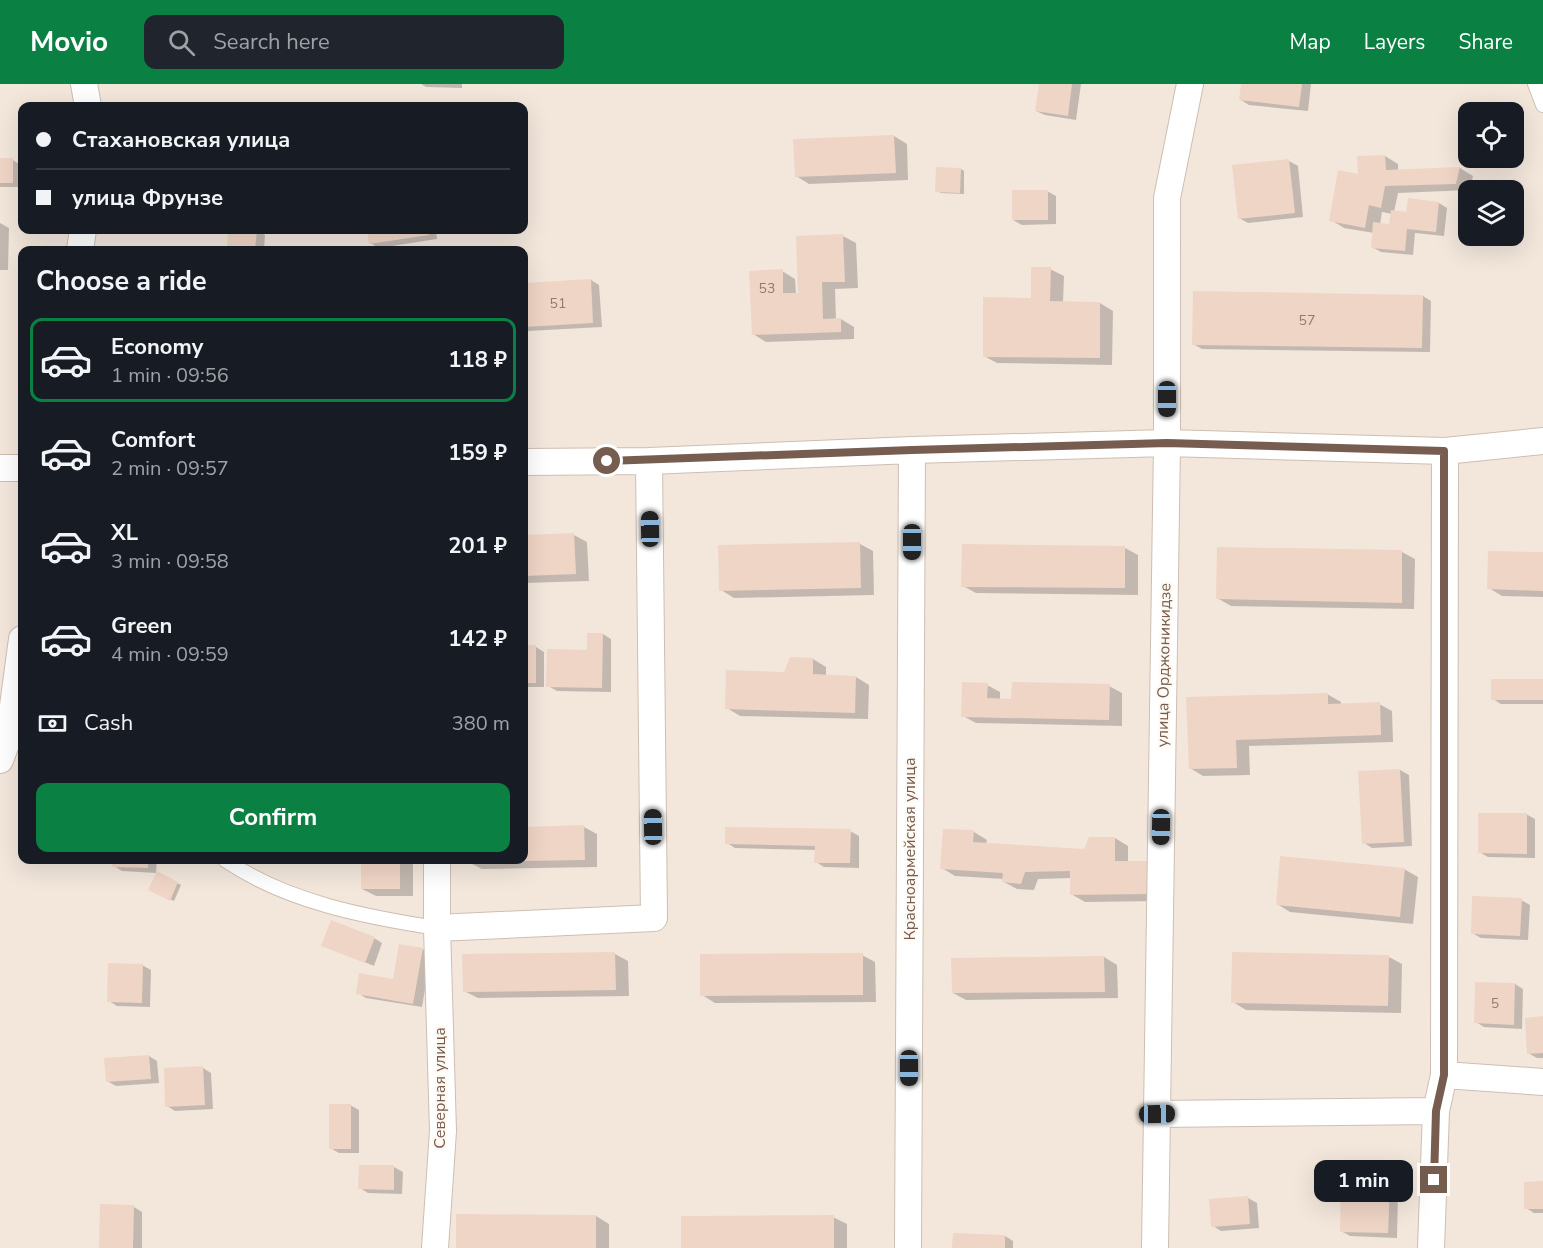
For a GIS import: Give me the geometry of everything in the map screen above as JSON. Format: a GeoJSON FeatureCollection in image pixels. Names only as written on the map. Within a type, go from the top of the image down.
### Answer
{"type":"FeatureCollection","features":[{"type":"Feature","properties":{"kind":"street"},"geometry":{"type":"LineString","coordinates":[[84,84],[87,102]]}},
{"type":"Feature","properties":{"kind":"street","name":"улица Орджоникидзе"},"geometry":{"type":"LineString","coordinates":[[1155,1248],[1167,443],[1167,198],[1190,84]]}},
{"type":"Feature","properties":{"kind":"street"},"geometry":{"type":"LineString","coordinates":[[528,462],[649,461],[912,450],[1167,443],[1444,451],[1543,441]]}},
{"type":"Feature","properties":{"kind":"street","name":"Красноармейская улица"},"geometry":{"type":"LineString","coordinates":[[908,1248],[912,450]]}},
{"type":"Feature","properties":{"kind":"street"},"geometry":{"type":"LineString","coordinates":[[1431,1248],[1436,1111],[1444,1075],[1444,451]]}},
{"type":"Feature","properties":{"kind":"street"},"geometry":{"type":"LineString","coordinates":[[444,928],[654,918],[649,461]]}},
{"type":"Feature","properties":{"kind":"street"},"geometry":{"type":"LineString","coordinates":[[0,468],[18,468]]}},
{"type":"Feature","properties":{"kind":"street"},"geometry":{"type":"LineString","coordinates":[[0,760],[16,741],[18,707]]}},
{"type":"Feature","properties":{"kind":"street","name":"Северная улица"},"geometry":{"type":"LineString","coordinates":[[435,1248],[443,1131],[444,928],[437,864]]}},
{"type":"Feature","properties":{"kind":"street"},"geometry":{"type":"LineString","coordinates":[[1444,1075],[1543,1082]]}},
{"type":"Feature","properties":{"kind":"street"},"geometry":{"type":"LineString","coordinates":[[1157,1114],[1436,1111]]}},
{"type":"Feature","properties":{"kind":"lane"},"geometry":{"type":"LineString","coordinates":[[1535,84],[1543,105]]}},
{"type":"Feature","properties":{"kind":"lane"},"geometry":{"type":"LineString","coordinates":[[232,864],[299,897],[381,919],[444,928]]}},
{"type":"Feature","properties":{"kind":"shaded area"},"geometry":{"type":"Polygon","coordinates":[[[0,84],[1543,84],[1543,1248],[0,1248],[0,84]]]}},
{"type":"Feature","properties":{"kind":"building"},"geometry":{"type":"Polygon","coordinates":[[[1039,84],[1072,84],[1068,116],[1035,111],[1039,84]]]}},
{"type":"Feature","properties":{"kind":"building"},"geometry":{"type":"Polygon","coordinates":[[[1241,84],[1302,84],[1299,107],[1239,100],[1241,84]]]}},
{"type":"Feature","properties":{"kind":"building"},"geometry":{"type":"Polygon","coordinates":[[[894,135],[896,173],[795,177],[793,139],[894,135]]]}},
{"type":"Feature","properties":{"kind":"building"},"geometry":{"type":"Polygon","coordinates":[[[1385,155],[1386,170],[1460,168],[1456,184],[1385,186],[1381,208],[1369,205],[1365,228],[1329,221],[1338,170],[1358,174],[1357,156],[1385,155]]]}},
{"type":"Feature","properties":{"kind":"building"},"geometry":{"type":"Polygon","coordinates":[[[0,158],[13,158],[13,183],[0,183],[0,158]]]}},
{"type":"Feature","properties":{"kind":"building"},"geometry":{"type":"Polygon","coordinates":[[[1289,159],[1295,213],[1238,219],[1232,165],[1289,159]]]}},
{"type":"Feature","properties":{"kind":"building"},"geometry":{"type":"Polygon","coordinates":[[[936,167],[961,168],[960,193],[935,192],[936,167]]]}},
{"type":"Feature","properties":{"kind":"building"},"geometry":{"type":"Polygon","coordinates":[[[1012,190],[1048,190],[1048,220],[1012,220],[1012,190]]]}},
{"type":"Feature","properties":{"kind":"building"},"geometry":{"type":"Polygon","coordinates":[[[1408,198],[1439,202],[1436,232],[1407,229],[1405,251],[1371,248],[1373,222],[1389,224],[1391,210],[1406,212],[1408,198]]]}},
{"type":"Feature","properties":{"kind":"building"},"geometry":{"type":"Polygon","coordinates":[[[228,234],[257,234],[255,246],[227,246],[228,234]]]}},
{"type":"Feature","properties":{"kind":"building"},"geometry":{"type":"Polygon","coordinates":[[[368,234],[429,235],[369,244],[368,234]]]}},
{"type":"Feature","properties":{"kind":"building"},"geometry":{"type":"Polygon","coordinates":[[[843,234],[845,282],[822,282],[823,319],[841,318],[841,332],[752,335],[749,271],[783,269],[783,293],[798,293],[796,236],[843,234]]]}},
{"type":"Feature","properties":{"kind":"building"},"geometry":{"type":"Polygon","coordinates":[[[1031,267],[1051,267],[1050,301],[1100,302],[1100,358],[983,357],[983,297],[1031,298],[1031,267]]]}},
{"type":"Feature","properties":{"kind":"building"},"geometry":{"type":"Polygon","coordinates":[[[591,279],[593,323],[528,327],[528,283],[591,279]]]}},
{"type":"Feature","properties":{"kind":"building"},"geometry":{"type":"Polygon","coordinates":[[[1193,291],[1423,295],[1422,348],[1192,345],[1193,291]]]}},
{"type":"Feature","properties":{"kind":"building"},"geometry":{"type":"Polygon","coordinates":[[[574,533],[576,574],[528,576],[528,535],[574,533]]]}},
{"type":"Feature","properties":{"kind":"building"},"geometry":{"type":"Polygon","coordinates":[[[860,542],[861,588],[719,591],[718,545],[860,542]]]}},
{"type":"Feature","properties":{"kind":"building"},"geometry":{"type":"Polygon","coordinates":[[[962,544],[1125,546],[1125,588],[961,587],[962,544]]]}},
{"type":"Feature","properties":{"kind":"building"},"geometry":{"type":"Polygon","coordinates":[[[1217,547],[1402,550],[1402,603],[1216,599],[1217,547]]]}},
{"type":"Feature","properties":{"kind":"building"},"geometry":{"type":"Polygon","coordinates":[[[1488,551],[1543,552],[1543,591],[1487,589],[1488,551]]]}},
{"type":"Feature","properties":{"kind":"building"},"geometry":{"type":"Polygon","coordinates":[[[587,633],[603,633],[602,688],[546,687],[547,649],[587,650],[587,633]]]}},
{"type":"Feature","properties":{"kind":"building"},"geometry":{"type":"Polygon","coordinates":[[[528,645],[536,645],[536,683],[528,683],[528,645]]]}},
{"type":"Feature","properties":{"kind":"building"},"geometry":{"type":"Polygon","coordinates":[[[790,657],[813,658],[813,674],[856,676],[855,713],[725,709],[726,670],[784,672],[790,657]]]}},
{"type":"Feature","properties":{"kind":"building"},"geometry":{"type":"Polygon","coordinates":[[[1491,679],[1543,679],[1543,700],[1491,700],[1491,679]]]}},
{"type":"Feature","properties":{"kind":"building"},"geometry":{"type":"Polygon","coordinates":[[[962,682],[988,683],[987,698],[1011,699],[1012,682],[1110,684],[1109,720],[961,717],[962,682]]]}},
{"type":"Feature","properties":{"kind":"building"},"geometry":{"type":"Polygon","coordinates":[[[1328,693],[1328,704],[1380,702],[1381,735],[1236,740],[1237,768],[1189,769],[1186,697],[1328,693]]]}},
{"type":"Feature","properties":{"kind":"building"},"geometry":{"type":"Polygon","coordinates":[[[1400,769],[1404,842],[1362,844],[1358,771],[1400,769]]]}},
{"type":"Feature","properties":{"kind":"building"},"geometry":{"type":"Polygon","coordinates":[[[1478,813],[1527,813],[1527,854],[1478,853],[1478,813]]]}},
{"type":"Feature","properties":{"kind":"building"},"geometry":{"type":"Polygon","coordinates":[[[584,825],[585,860],[528,861],[528,827],[584,825]]]}},
{"type":"Feature","properties":{"kind":"building"},"geometry":{"type":"Polygon","coordinates":[[[725,827],[851,829],[850,863],[814,863],[815,846],[725,844],[725,827]]]}},
{"type":"Feature","properties":{"kind":"building"},"geometry":{"type":"Polygon","coordinates":[[[943,829],[974,830],[973,842],[1084,849],[1089,837],[1115,837],[1115,861],[1147,861],[1147,894],[1070,895],[1070,871],[1025,872],[1021,884],[1002,882],[1003,873],[940,869],[943,829]]]}},
{"type":"Feature","properties":{"kind":"building"},"geometry":{"type":"Polygon","coordinates":[[[1280,856],[1405,868],[1400,917],[1276,905],[1280,856]]]}},
{"type":"Feature","properties":{"kind":"building"},"geometry":{"type":"Polygon","coordinates":[[[112,864],[148,864],[148,868],[112,867],[112,864]]]}},
{"type":"Feature","properties":{"kind":"building"},"geometry":{"type":"Polygon","coordinates":[[[361,864],[400,864],[400,889],[361,889],[361,864]]]}},
{"type":"Feature","properties":{"kind":"building"},"geometry":{"type":"Polygon","coordinates":[[[157,871],[178,882],[170,901],[148,890],[157,871]]]}},
{"type":"Feature","properties":{"kind":"building"},"geometry":{"type":"Polygon","coordinates":[[[1472,896],[1522,898],[1520,936],[1471,934],[1472,896]]]}},
{"type":"Feature","properties":{"kind":"building"},"geometry":{"type":"Polygon","coordinates":[[[331,920],[375,937],[365,963],[321,946],[331,920]]]}},
{"type":"Feature","properties":{"kind":"building"},"geometry":{"type":"Polygon","coordinates":[[[399,944],[423,948],[413,1004],[356,994],[359,973],[393,979],[399,944]]]}},
{"type":"Feature","properties":{"kind":"building"},"geometry":{"type":"Polygon","coordinates":[[[615,952],[616,990],[463,992],[462,954],[615,952]]]}},
{"type":"Feature","properties":{"kind":"building"},"geometry":{"type":"Polygon","coordinates":[[[1232,952],[1389,955],[1388,1006],[1231,1003],[1232,952]]]}},
{"type":"Feature","properties":{"kind":"building"},"geometry":{"type":"Polygon","coordinates":[[[863,953],[863,995],[700,996],[700,954],[863,953]]]}},
{"type":"Feature","properties":{"kind":"building"},"geometry":{"type":"Polygon","coordinates":[[[1104,956],[1105,992],[952,993],[951,958],[1104,956]]]}},
{"type":"Feature","properties":{"kind":"building"},"geometry":{"type":"Polygon","coordinates":[[[108,963],[143,964],[142,1003],[107,1002],[108,963]]]}},
{"type":"Feature","properties":{"kind":"building"},"geometry":{"type":"Polygon","coordinates":[[[1475,982],[1515,983],[1514,1025],[1474,1023],[1475,982]]]}},
{"type":"Feature","properties":{"kind":"building"},"geometry":{"type":"Polygon","coordinates":[[[1543,1016],[1543,1053],[1527,1054],[1525,1018],[1543,1016]]]}},
{"type":"Feature","properties":{"kind":"building"},"geometry":{"type":"Polygon","coordinates":[[[149,1055],[151,1079],[106,1082],[104,1058],[149,1055]]]}},
{"type":"Feature","properties":{"kind":"building"},"geometry":{"type":"Polygon","coordinates":[[[203,1066],[205,1105],[165,1107],[164,1068],[203,1066]]]}},
{"type":"Feature","properties":{"kind":"building"},"geometry":{"type":"Polygon","coordinates":[[[329,1104],[351,1104],[351,1149],[329,1149],[329,1104]]]}},
{"type":"Feature","properties":{"kind":"building"},"geometry":{"type":"Polygon","coordinates":[[[359,1165],[394,1165],[394,1190],[358,1189],[359,1165]]]}},
{"type":"Feature","properties":{"kind":"building"},"geometry":{"type":"Polygon","coordinates":[[[1543,1181],[1543,1209],[1524,1209],[1524,1182],[1543,1181]]]}},
{"type":"Feature","properties":{"kind":"building"},"geometry":{"type":"Polygon","coordinates":[[[1341,1185],[1390,1187],[1388,1233],[1340,1232],[1341,1185]]]}},
{"type":"Feature","properties":{"kind":"building"},"geometry":{"type":"Polygon","coordinates":[[[1248,1196],[1250,1224],[1211,1227],[1209,1199],[1248,1196]]]}},
{"type":"Feature","properties":{"kind":"building"},"geometry":{"type":"Polygon","coordinates":[[[100,1204],[134,1205],[133,1248],[99,1248],[100,1204]]]}},
{"type":"Feature","properties":{"kind":"building"},"geometry":{"type":"Polygon","coordinates":[[[456,1214],[596,1215],[596,1248],[456,1248],[456,1214]]]}},
{"type":"Feature","properties":{"kind":"building"},"geometry":{"type":"Polygon","coordinates":[[[834,1215],[834,1248],[681,1248],[681,1216],[834,1215]]]}},
{"type":"Feature","properties":{"kind":"building"},"geometry":{"type":"Polygon","coordinates":[[[953,1233],[1005,1235],[1005,1248],[952,1248],[953,1233]]]}},
{"type":"Feature","properties":{"kind":"route"},"geometry":{"type":"LineString","coordinates":[[607,461],[1167,443],[1444,451],[1444,1075],[1436,1111],[1434,1180]]}}]}
